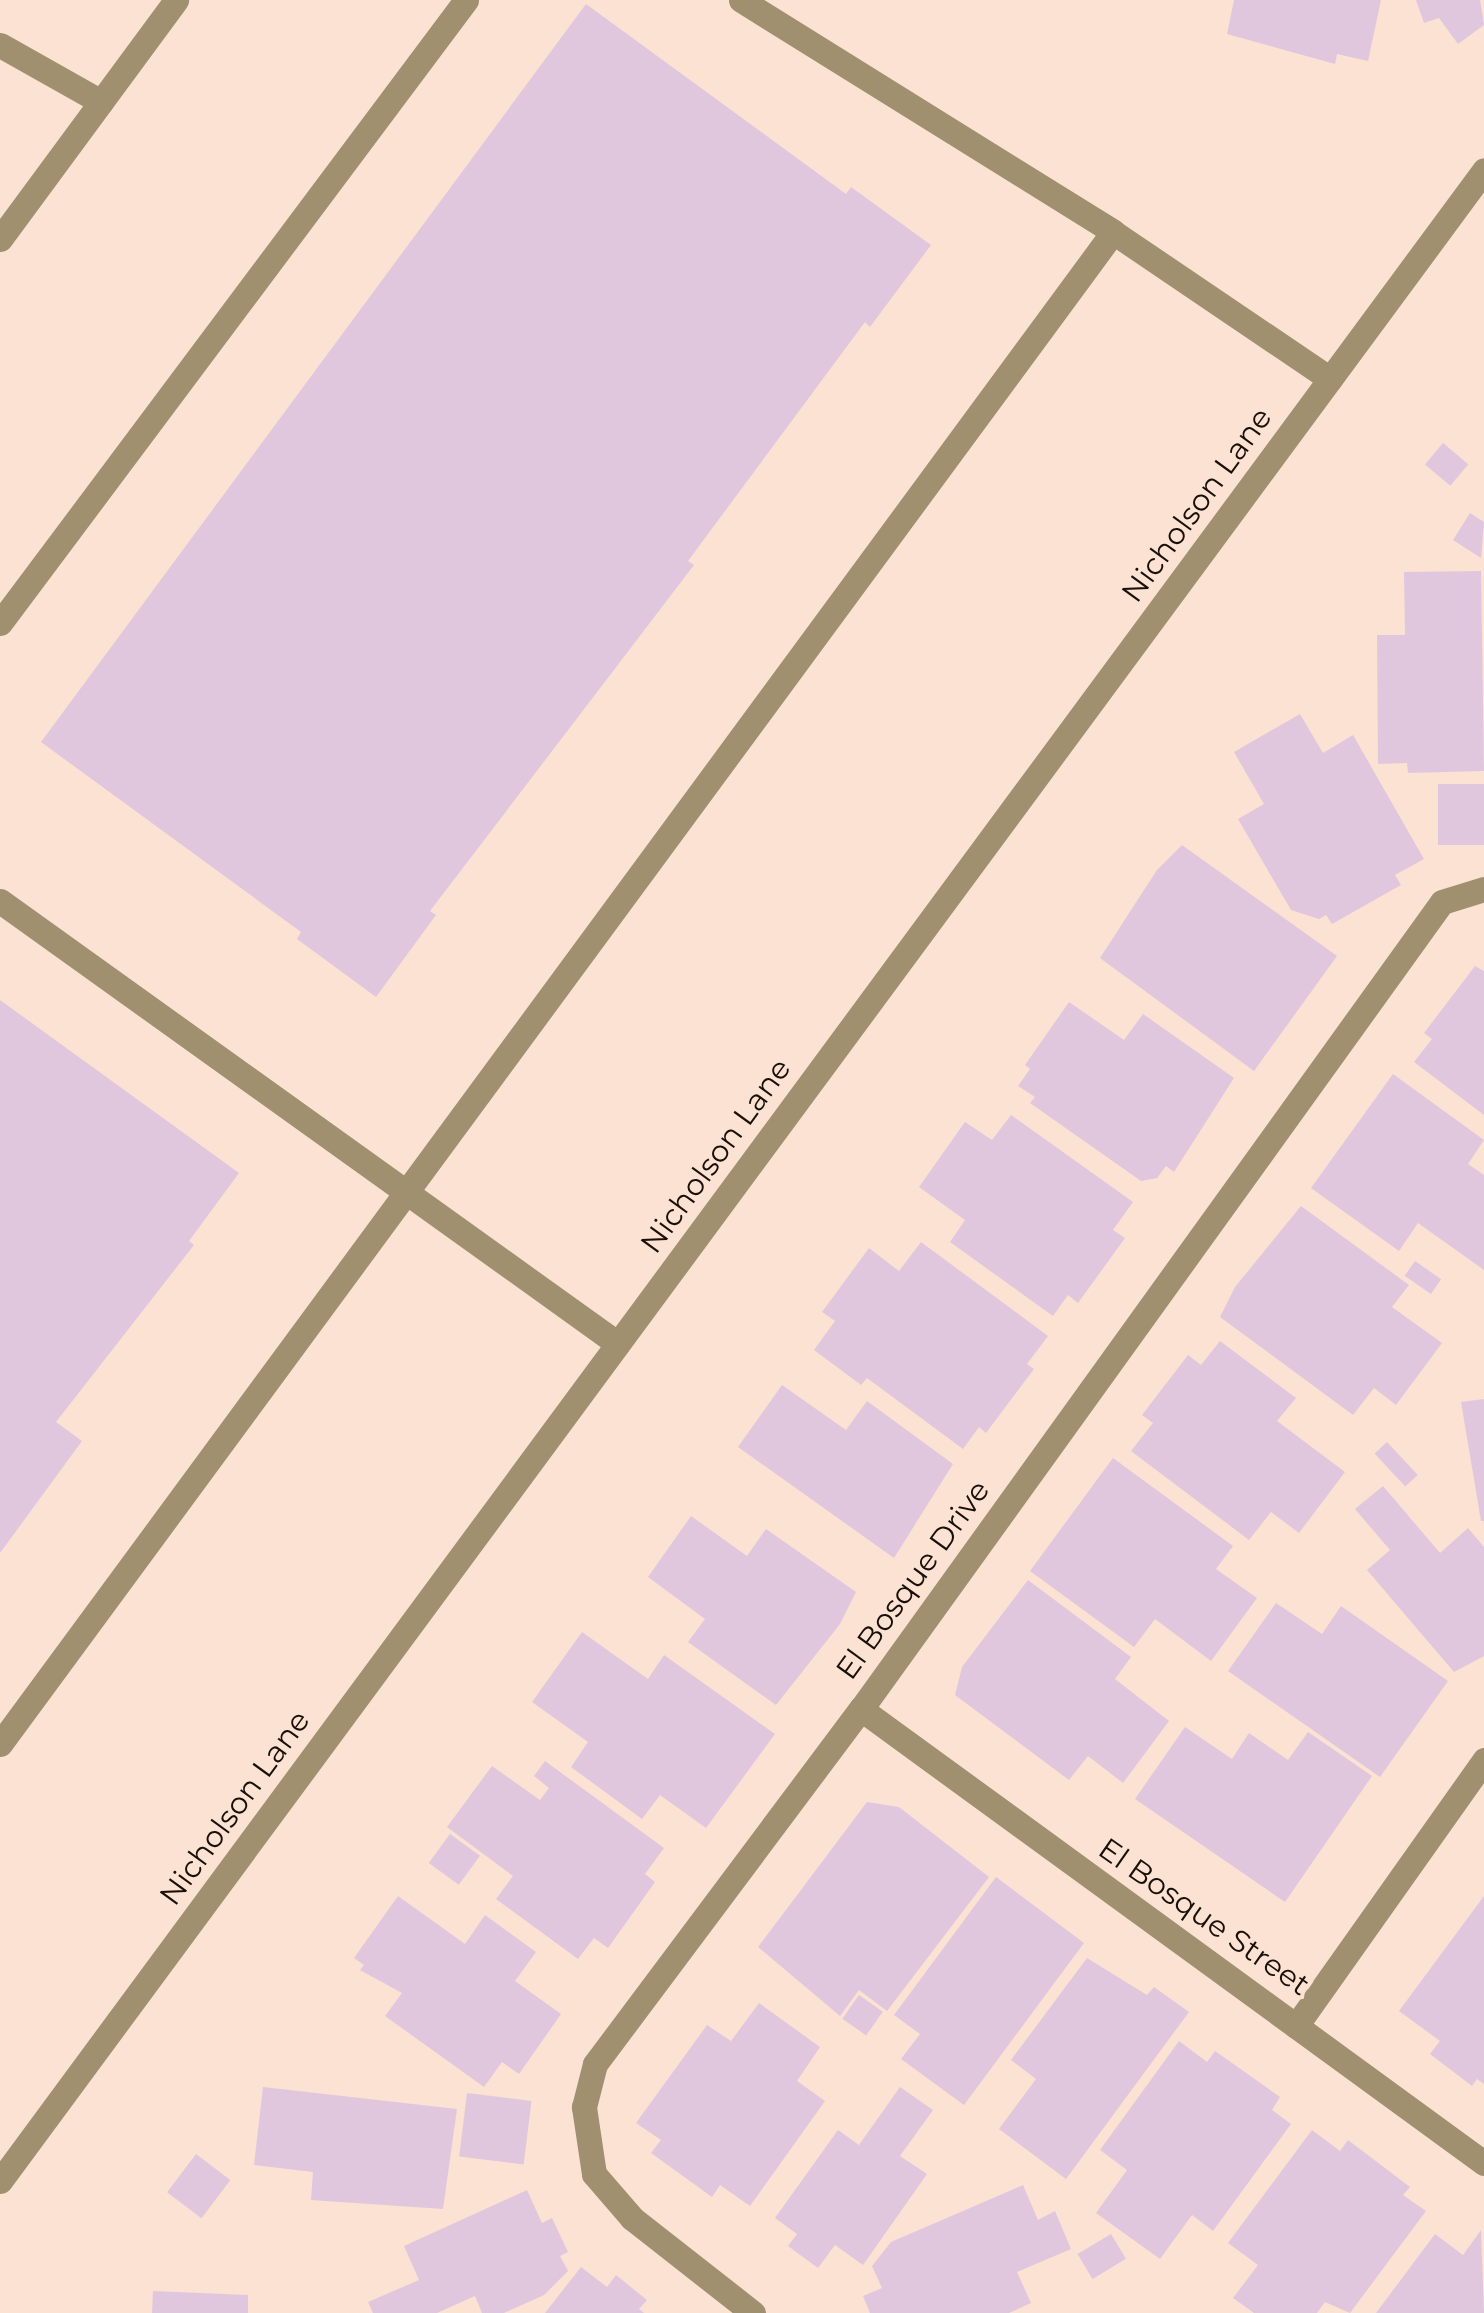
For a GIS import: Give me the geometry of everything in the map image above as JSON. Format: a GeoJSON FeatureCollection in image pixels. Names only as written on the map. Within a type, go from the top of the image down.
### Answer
{"type":"FeatureCollection","features":[{"type":"Feature","properties":{"kind":"street"},"geometry":{"type":"LineString","coordinates":[[0,239],[176,0]]}},
{"type":"Feature","properties":{"kind":"street"},"geometry":{"type":"LineString","coordinates":[[0,623],[466,0]]}},
{"type":"Feature","properties":{"kind":"street"},"geometry":{"type":"LineString","coordinates":[[741,0],[1113,232],[1330,379]]}},
{"type":"Feature","properties":{"kind":"street"},"geometry":{"type":"LineString","coordinates":[[0,46],[101,102]]}},
{"type":"Feature","properties":{"kind":"street","name":"Nicholson Lane"},"geometry":{"type":"LineString","coordinates":[[0,2181],[1484,170]]}},
{"type":"Feature","properties":{"kind":"street"},"geometry":{"type":"LineString","coordinates":[[0,1744],[1113,232]]}},
{"type":"Feature","properties":{"kind":"street","name":"El Bosque Drive"},"geometry":{"type":"LineString","coordinates":[[754,2313],[632,2218],[594,2174],[584,2107],[595,2064],[861,1708],[1442,902],[1484,889]]}},
{"type":"Feature","properties":{"kind":"street"},"geometry":{"type":"LineString","coordinates":[[0,900],[618,1344]]}},
{"type":"Feature","properties":{"kind":"street","name":"El Bosque Street"},"geometry":{"type":"LineString","coordinates":[[861,1708],[1296,2026],[1484,1760]]}},
{"type":"Feature","properties":{"kind":"street"},"geometry":{"type":"LineString","coordinates":[[1296,2026],[1484,2162]]}},
{"type":"Feature","properties":{"kind":"building"},"geometry":{"type":"Polygon","coordinates":[[[1234,0],[1381,0],[1368,61],[1337,54],[1335,64],[1227,34],[1234,0]]]}},
{"type":"Feature","properties":{"kind":"building"},"geometry":{"type":"Polygon","coordinates":[[[1416,0],[1480,0],[1484,25],[1458,44],[1439,18],[1424,23],[1416,0]]]}},
{"type":"Feature","properties":{"kind":"building"},"geometry":{"type":"Polygon","coordinates":[[[586,4],[846,194],[851,187],[931,245],[870,327],[865,322],[688,561],[694,565],[430,911],[436,915],[376,997],[297,939],[301,932],[41,742],[586,4]]]}},
{"type":"Feature","properties":{"kind":"building"},"geometry":{"type":"Polygon","coordinates":[[[1443,443],[1468,464],[1450,486],[1425,464],[1443,443]]]}},
{"type":"Feature","properties":{"kind":"building"},"geometry":{"type":"Polygon","coordinates":[[[1470,513],[1484,522],[1481,558],[1453,540],[1470,513]]]}},
{"type":"Feature","properties":{"kind":"building"},"geometry":{"type":"Polygon","coordinates":[[[1481,571],[1484,771],[1408,773],[1407,763],[1378,764],[1377,635],[1405,635],[1404,572],[1481,571]]]}},
{"type":"Feature","properties":{"kind":"building"},"geometry":{"type":"Polygon","coordinates":[[[1300,714],[1323,753],[1353,735],[1424,859],[1395,875],[1401,885],[1332,924],[1326,915],[1319,919],[1291,910],[1238,819],[1264,804],[1234,752],[1300,714]]]}},
{"type":"Feature","properties":{"kind":"building"},"geometry":{"type":"Polygon","coordinates":[[[1438,784],[1484,784],[1484,845],[1438,845],[1438,784]]]}},
{"type":"Feature","properties":{"kind":"building"},"geometry":{"type":"Polygon","coordinates":[[[1182,845],[1337,956],[1254,1071],[1100,958],[1157,870],[1182,845]]]}},
{"type":"Feature","properties":{"kind":"building"},"geometry":{"type":"Polygon","coordinates":[[[1475,966],[1484,971],[1484,1115],[1414,1062],[1432,1039],[1424,1033],[1475,966]]]}},
{"type":"Feature","properties":{"kind":"building"},"geometry":{"type":"Polygon","coordinates":[[[0,1000],[239,1173],[189,1241],[194,1245],[56,1422],[82,1441],[0,1553],[0,1000]]]}},
{"type":"Feature","properties":{"kind":"building"},"geometry":{"type":"Polygon","coordinates":[[[1069,1002],[1124,1040],[1143,1014],[1234,1078],[1174,1172],[1166,1166],[1157,1178],[1141,1181],[1030,1103],[1035,1097],[1018,1086],[1030,1069],[1025,1065],[1069,1002]]]}},
{"type":"Feature","properties":{"kind":"building"},"geometry":{"type":"Polygon","coordinates":[[[1393,1074],[1484,1140],[1468,1164],[1484,1175],[1484,1270],[1418,1223],[1399,1251],[1311,1188],[1393,1074]]]}},
{"type":"Feature","properties":{"kind":"building"},"geometry":{"type":"Polygon","coordinates":[[[1011,1115],[1133,1202],[1113,1230],[1125,1238],[1078,1303],[1068,1295],[1053,1316],[950,1242],[965,1220],[919,1187],[965,1122],[992,1140],[1011,1115]]]}},
{"type":"Feature","properties":{"kind":"building"},"geometry":{"type":"Polygon","coordinates":[[[1301,1206],[1409,1285],[1392,1307],[1442,1343],[1396,1405],[1374,1388],[1353,1415],[1220,1317],[1235,1287],[1301,1206]]]}},
{"type":"Feature","properties":{"kind":"building"},"geometry":{"type":"Polygon","coordinates":[[[921,1242],[1048,1336],[1027,1364],[1034,1369],[986,1433],[979,1427],[963,1449],[867,1378],[861,1385],[814,1350],[835,1321],[822,1312],[869,1248],[899,1271],[921,1242]]]}},
{"type":"Feature","properties":{"kind":"building"},"geometry":{"type":"Polygon","coordinates":[[[1415,1261],[1441,1279],[1431,1294],[1405,1276],[1415,1261]]]}},
{"type":"Feature","properties":{"kind":"building"},"geometry":{"type":"Polygon","coordinates":[[[1220,1341],[1296,1398],[1277,1421],[1345,1472],[1299,1533],[1271,1512],[1249,1540],[1131,1451],[1153,1423],[1142,1415],[1188,1355],[1201,1365],[1220,1341]]]}},
{"type":"Feature","properties":{"kind":"building"},"geometry":{"type":"Polygon","coordinates":[[[782,1385],[846,1430],[867,1401],[953,1464],[894,1558],[738,1447],[782,1385]]]}},
{"type":"Feature","properties":{"kind":"building"},"geometry":{"type":"Polygon","coordinates":[[[1484,1399],[1484,1521],[1481,1521],[1461,1402],[1484,1399]]]}},
{"type":"Feature","properties":{"kind":"building"},"geometry":{"type":"Polygon","coordinates":[[[1387,1442],[1418,1475],[1405,1487],[1375,1454],[1387,1442]]]}},
{"type":"Feature","properties":{"kind":"building"},"geometry":{"type":"Polygon","coordinates":[[[1113,1458],[1233,1546],[1216,1569],[1257,1598],[1211,1661],[1155,1619],[1134,1647],[1030,1571],[1113,1458]]]}},
{"type":"Feature","properties":{"kind":"building"},"geometry":{"type":"Polygon","coordinates":[[[1383,1486],[1440,1553],[1468,1528],[1484,1547],[1484,1656],[1454,1672],[1367,1570],[1390,1550],[1355,1509],[1383,1486]]]}},
{"type":"Feature","properties":{"kind":"building"},"geometry":{"type":"Polygon","coordinates":[[[691,1516],[747,1556],[766,1529],[856,1592],[840,1624],[776,1705],[688,1642],[705,1619],[648,1577],[691,1516]]]}},
{"type":"Feature","properties":{"kind":"building"},"geometry":{"type":"Polygon","coordinates":[[[1028,1580],[1131,1657],[1115,1679],[1169,1721],[1123,1783],[1088,1756],[1069,1780],[955,1695],[962,1667],[1028,1580]]]}},
{"type":"Feature","properties":{"kind":"building"},"geometry":{"type":"Polygon","coordinates":[[[1276,1603],[1322,1634],[1341,1606],[1448,1681],[1380,1777],[1228,1671],[1276,1603]]]}},
{"type":"Feature","properties":{"kind":"building"},"geometry":{"type":"Polygon","coordinates":[[[582,1632],[648,1679],[664,1655],[775,1734],[706,1828],[660,1795],[642,1819],[571,1767],[588,1742],[532,1702],[582,1632]]]}},
{"type":"Feature","properties":{"kind":"building"},"geometry":{"type":"Polygon","coordinates":[[[1185,1727],[1232,1759],[1249,1733],[1288,1760],[1308,1732],[1372,1776],[1285,1902],[1135,1799],[1185,1727]]]}},
{"type":"Feature","properties":{"kind":"building"},"geometry":{"type":"Polygon","coordinates":[[[545,1761],[664,1848],[645,1874],[655,1882],[608,1948],[594,1938],[578,1959],[496,1899],[513,1876],[447,1827],[492,1766],[540,1800],[549,1788],[534,1776],[545,1761]]]}},
{"type":"Feature","properties":{"kind":"building"},"geometry":{"type":"Polygon","coordinates":[[[867,1802],[899,1807],[989,1877],[887,2011],[859,1990],[840,2016],[758,1947],[867,1802]]]}},
{"type":"Feature","properties":{"kind":"building"},"geometry":{"type":"Polygon","coordinates":[[[450,1834],[480,1856],[459,1885],[429,1863],[450,1834]]]}},
{"type":"Feature","properties":{"kind":"building"},"geometry":{"type":"Polygon","coordinates":[[[996,1877],[1084,1943],[964,2105],[901,2059],[920,2034],[894,2015],[996,1877]]]}},
{"type":"Feature","properties":{"kind":"building"},"geometry":{"type":"Polygon","coordinates":[[[398,1896],[465,1944],[485,1915],[536,1952],[515,1981],[561,2014],[519,2074],[502,2062],[484,2087],[385,2016],[402,1993],[360,1970],[364,1965],[354,1958],[398,1896]]]}},
{"type":"Feature","properties":{"kind":"building"},"geometry":{"type":"Polygon","coordinates":[[[1484,1896],[1484,2084],[1477,2079],[1472,2086],[1430,2054],[1440,2041],[1399,2011],[1484,1896]]]}},
{"type":"Feature","properties":{"kind":"building"},"geometry":{"type":"Polygon","coordinates":[[[1087,1958],[1147,1995],[1154,1987],[1189,2012],[1066,2179],[999,2129],[1036,2079],[1011,2060],[1087,1958]]]}},
{"type":"Feature","properties":{"kind":"building"},"geometry":{"type":"Polygon","coordinates":[[[859,1995],[883,2012],[866,2035],[842,2019],[859,1995]]]}},
{"type":"Feature","properties":{"kind":"building"},"geometry":{"type":"Polygon","coordinates":[[[759,2003],[820,2047],[797,2081],[825,2101],[750,2206],[720,2185],[712,2197],[651,2153],[661,2140],[636,2123],[707,2025],[731,2041],[759,2003]]]}},
{"type":"Feature","properties":{"kind":"building"},"geometry":{"type":"Polygon","coordinates":[[[1179,2041],[1207,2062],[1215,2051],[1280,2097],[1272,2110],[1291,2124],[1213,2231],[1192,2215],[1160,2259],[1096,2213],[1127,2170],[1100,2150],[1179,2041]]]}},
{"type":"Feature","properties":{"kind":"building"},"geometry":{"type":"Polygon","coordinates":[[[263,2087],[457,2109],[443,2209],[311,2200],[313,2172],[254,2165],[263,2087]]]}},
{"type":"Feature","properties":{"kind":"building"},"geometry":{"type":"Polygon","coordinates":[[[900,2087],[933,2110],[900,2156],[927,2174],[863,2265],[835,2245],[818,2268],[788,2246],[797,2234],[775,2218],[838,2130],[859,2145],[900,2087]]]}},
{"type":"Feature","properties":{"kind":"building"},"geometry":{"type":"Polygon","coordinates":[[[467,2093],[532,2101],[524,2164],[459,2157],[467,2093]]]}},
{"type":"Feature","properties":{"kind":"building"},"geometry":{"type":"Polygon","coordinates":[[[1312,2130],[1340,2151],[1348,2140],[1410,2187],[1403,2195],[1426,2211],[1350,2313],[1325,2302],[1317,2313],[1254,2313],[1233,2298],[1258,2265],[1228,2243],[1312,2130]]]}},
{"type":"Feature","properties":{"kind":"building"},"geometry":{"type":"Polygon","coordinates":[[[196,2154],[230,2180],[201,2218],[167,2192],[196,2154]]]}},
{"type":"Feature","properties":{"kind":"building"},"geometry":{"type":"Polygon","coordinates":[[[1023,2185],[1038,2220],[1055,2211],[1071,2249],[1017,2272],[1031,2303],[1009,2313],[870,2313],[863,2296],[882,2288],[872,2266],[891,2242],[1023,2185]]]}},
{"type":"Feature","properties":{"kind":"building"},"geometry":{"type":"Polygon","coordinates":[[[527,2190],[542,2223],[552,2218],[568,2252],[560,2256],[568,2271],[544,2295],[504,2313],[482,2313],[475,2296],[437,2313],[373,2313],[368,2302],[419,2280],[404,2246],[527,2190]]]}},
{"type":"Feature","properties":{"kind":"building"},"geometry":{"type":"Polygon","coordinates":[[[1481,2230],[1484,2313],[1376,2313],[1435,2234],[1463,2255],[1481,2230]]]}},
{"type":"Feature","properties":{"kind":"building"},"geometry":{"type":"Polygon","coordinates":[[[1111,2234],[1126,2259],[1093,2279],[1078,2254],[1111,2234]]]}},
{"type":"Feature","properties":{"kind":"building"},"geometry":{"type":"Polygon","coordinates":[[[581,2267],[607,2287],[616,2275],[647,2300],[639,2309],[644,2313],[545,2313],[581,2267]]]}},
{"type":"Feature","properties":{"kind":"building"},"geometry":{"type":"Polygon","coordinates":[[[153,2291],[248,2295],[248,2313],[152,2313],[153,2291]]]}}]}
